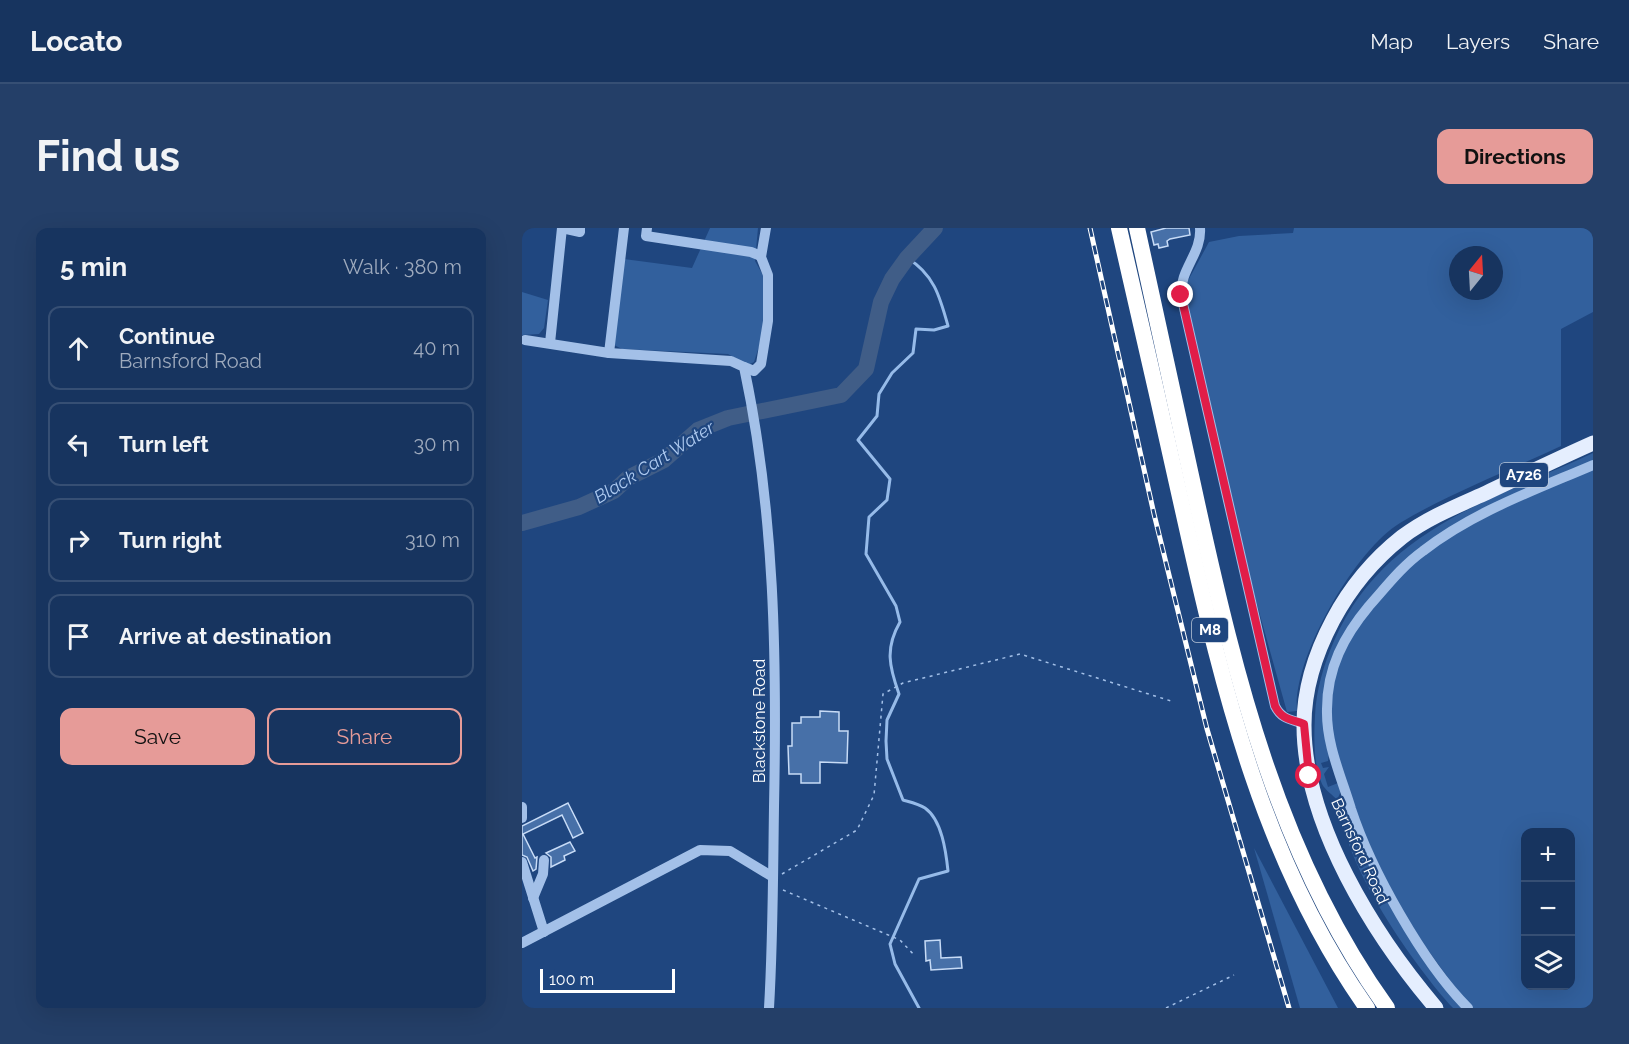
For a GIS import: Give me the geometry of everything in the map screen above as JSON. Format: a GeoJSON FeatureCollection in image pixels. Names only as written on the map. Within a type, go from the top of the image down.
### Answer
{"type":"FeatureCollection","features":[{"type":"Feature","properties":{"kind":"highway","name":"M8"},"geometry":{"type":"LineString","coordinates":[[1119,228],[1202,596],[1249,767],[1269,823],[1298,891],[1337,964],[1381,1005]]}},
{"type":"Feature","properties":{"kind":"highway","name":"M8"},"geometry":{"type":"LineString","coordinates":[[1137,228],[1209,554],[1239,678],[1260,747],[1288,828],[1319,899],[1381,1005]]}},
{"type":"Feature","properties":{"kind":"main road","name":"Barnsford Road"},"geometry":{"type":"LineString","coordinates":[[1436,1008],[1387,942],[1343,865],[1314,792],[1307,763],[1304,724],[1310,683],[1323,640],[1344,599],[1375,561],[1402,537],[1437,515],[1593,443]]}},
{"type":"Feature","properties":{"kind":"street"},"geometry":{"type":"LineString","coordinates":[[550,343],[562,228],[580,232],[580,228]]}},
{"type":"Feature","properties":{"kind":"street"},"geometry":{"type":"LineString","coordinates":[[609,353],[624,228]]}},
{"type":"Feature","properties":{"kind":"street"},"geometry":{"type":"LineString","coordinates":[[647,228],[646,236],[751,252],[761,256]]}},
{"type":"Feature","properties":{"kind":"street"},"geometry":{"type":"LineString","coordinates":[[525,340],[609,353],[731,361],[754,371],[761,364],[768,321],[768,275],[761,256],[766,228]]}},
{"type":"Feature","properties":{"kind":"street"},"geometry":{"type":"LineString","coordinates":[[1200,228],[1200,242],[1184,273],[1181,295],[1275,706],[1279,714],[1290,721],[1304,724]]}},
{"type":"Feature","properties":{"kind":"street","name":"Blackstone Road"},"geometry":{"type":"LineString","coordinates":[[744,367],[758,434],[774,597],[773,881],[769,1008]]}},
{"type":"Feature","properties":{"kind":"street"},"geometry":{"type":"LineString","coordinates":[[1468,1008],[1423,950],[1361,841],[1328,736],[1327,708],[1332,670],[1345,639],[1358,620],[1404,567],[1422,551],[1490,510],[1593,465]]}},
{"type":"Feature","properties":{"kind":"street"},"geometry":{"type":"LineString","coordinates":[[522,807],[522,818]]}},
{"type":"Feature","properties":{"kind":"street"},"geometry":{"type":"LineString","coordinates":[[522,943],[671,863],[700,850],[730,851],[773,881]]}},
{"type":"Feature","properties":{"kind":"street"},"geometry":{"type":"LineString","coordinates":[[533,898],[543,874],[544,860]]}},
{"type":"Feature","properties":{"kind":"street"},"geometry":{"type":"LineString","coordinates":[[522,862],[544,932]]}},
{"type":"Feature","properties":{"kind":"path"},"geometry":{"type":"LineString","coordinates":[[915,956],[900,940],[773,881],[857,830],[874,795],[883,694],[903,683],[1020,654],[1171,701]]}},
{"type":"Feature","properties":{"kind":"path"},"geometry":{"type":"LineString","coordinates":[[1166,1008],[1234,975]]}},
{"type":"Feature","properties":{"kind":"shaded area"},"geometry":{"type":"Polygon","coordinates":[[[710,228],[758,228],[755,261],[764,277],[763,334],[754,362],[748,365],[728,354],[622,349],[614,345],[624,259],[692,268],[710,228]]]}},
{"type":"Feature","properties":{"kind":"shaded area"},"geometry":{"type":"Polygon","coordinates":[[[1294,228],[1593,228],[1593,312],[1561,329],[1561,446],[1439,502],[1400,523],[1382,537],[1364,556],[1346,581],[1316,636],[1298,689],[1297,711],[1287,712],[1253,590],[1184,288],[1209,242],[1239,236],[1293,233],[1294,228]]]}},
{"type":"Feature","properties":{"kind":"shaded area"},"geometry":{"type":"Polygon","coordinates":[[[522,292],[548,300],[544,328],[539,334],[522,335],[522,292]]]}},
{"type":"Feature","properties":{"kind":"shaded area"},"geometry":{"type":"Polygon","coordinates":[[[1593,453],[1593,463],[1419,550],[1335,652],[1329,754],[1328,761],[1321,763],[1323,768],[1329,767],[1324,774],[1328,787],[1338,783],[1341,791],[1337,800],[1323,786],[1317,768],[1314,741],[1316,706],[1321,677],[1330,650],[1355,603],[1381,571],[1411,545],[1444,523],[1479,504],[1593,453]]]}},
{"type":"Feature","properties":{"kind":"shaded area"},"geometry":{"type":"Polygon","coordinates":[[[1593,469],[1593,1008],[1471,1008],[1406,918],[1384,880],[1365,837],[1332,732],[1330,705],[1335,671],[1343,650],[1369,610],[1401,575],[1434,547],[1471,523],[1593,469]]]}},
{"type":"Feature","properties":{"kind":"shaded area"},"geometry":{"type":"Polygon","coordinates":[[[1341,808],[1348,810],[1378,877],[1465,1008],[1453,1008],[1437,990],[1383,914],[1354,857],[1345,831],[1341,808]]]}},
{"type":"Feature","properties":{"kind":"shaded area"},"geometry":{"type":"Polygon","coordinates":[[[1254,848],[1338,1008],[1300,1008],[1254,848]]]}},
{"type":"Feature","properties":{"kind":"building"},"geometry":{"type":"Polygon","coordinates":[[[1166,228],[1189,228],[1190,235],[1170,239],[1167,241],[1168,246],[1159,248],[1158,244],[1154,245],[1151,232],[1166,228]]]}},
{"type":"Feature","properties":{"kind":"building"},"geometry":{"type":"Polygon","coordinates":[[[820,711],[839,712],[839,731],[848,731],[847,763],[820,762],[820,783],[801,783],[801,774],[789,774],[788,746],[792,746],[792,723],[801,723],[801,717],[820,717],[820,711]]]}},
{"type":"Feature","properties":{"kind":"building"},"geometry":{"type":"Polygon","coordinates":[[[568,803],[583,833],[573,838],[562,815],[523,834],[535,858],[537,857],[536,869],[533,871],[527,857],[522,855],[522,826],[568,803]]]}},
{"type":"Feature","properties":{"kind":"building"},"geometry":{"type":"Polygon","coordinates":[[[570,842],[575,851],[564,856],[565,860],[551,867],[551,857],[546,853],[570,842]]]}},
{"type":"Feature","properties":{"kind":"building"},"geometry":{"type":"Polygon","coordinates":[[[940,940],[941,958],[961,957],[962,968],[931,970],[930,960],[926,961],[925,941],[940,940]]]}},
{"type":"Feature","properties":{"kind":"waterway","name":"Black Cart Water"},"geometry":{"type":"LineString","coordinates":[[522,523],[579,507],[614,491],[628,478],[664,460],[698,430],[728,418],[841,395],[866,369],[881,302],[892,279],[907,258],[935,228]]}},
{"type":"Feature","properties":{"kind":"waterway"},"geometry":{"type":"LineString","coordinates":[[907,258],[924,271],[935,287],[948,326],[934,330],[916,329],[913,353],[892,373],[879,394],[877,416],[858,440],[890,479],[887,500],[869,517],[866,554],[896,606],[900,622],[890,649],[891,666],[899,694],[887,720],[887,759],[903,800],[925,808],[935,820],[942,837],[948,871],[919,879],[890,944],[895,964],[919,1008]]}},
{"type":"Feature","properties":{"kind":"railway"},"geometry":{"type":"LineString","coordinates":[[1090,228],[1154,514],[1207,729],[1289,1008]]}},
{"type":"Feature","properties":{"kind":"route"},"geometry":{"type":"LineString","coordinates":[[1181,295],[1275,706],[1279,714],[1290,721],[1304,724],[1309,776]]}}]}
